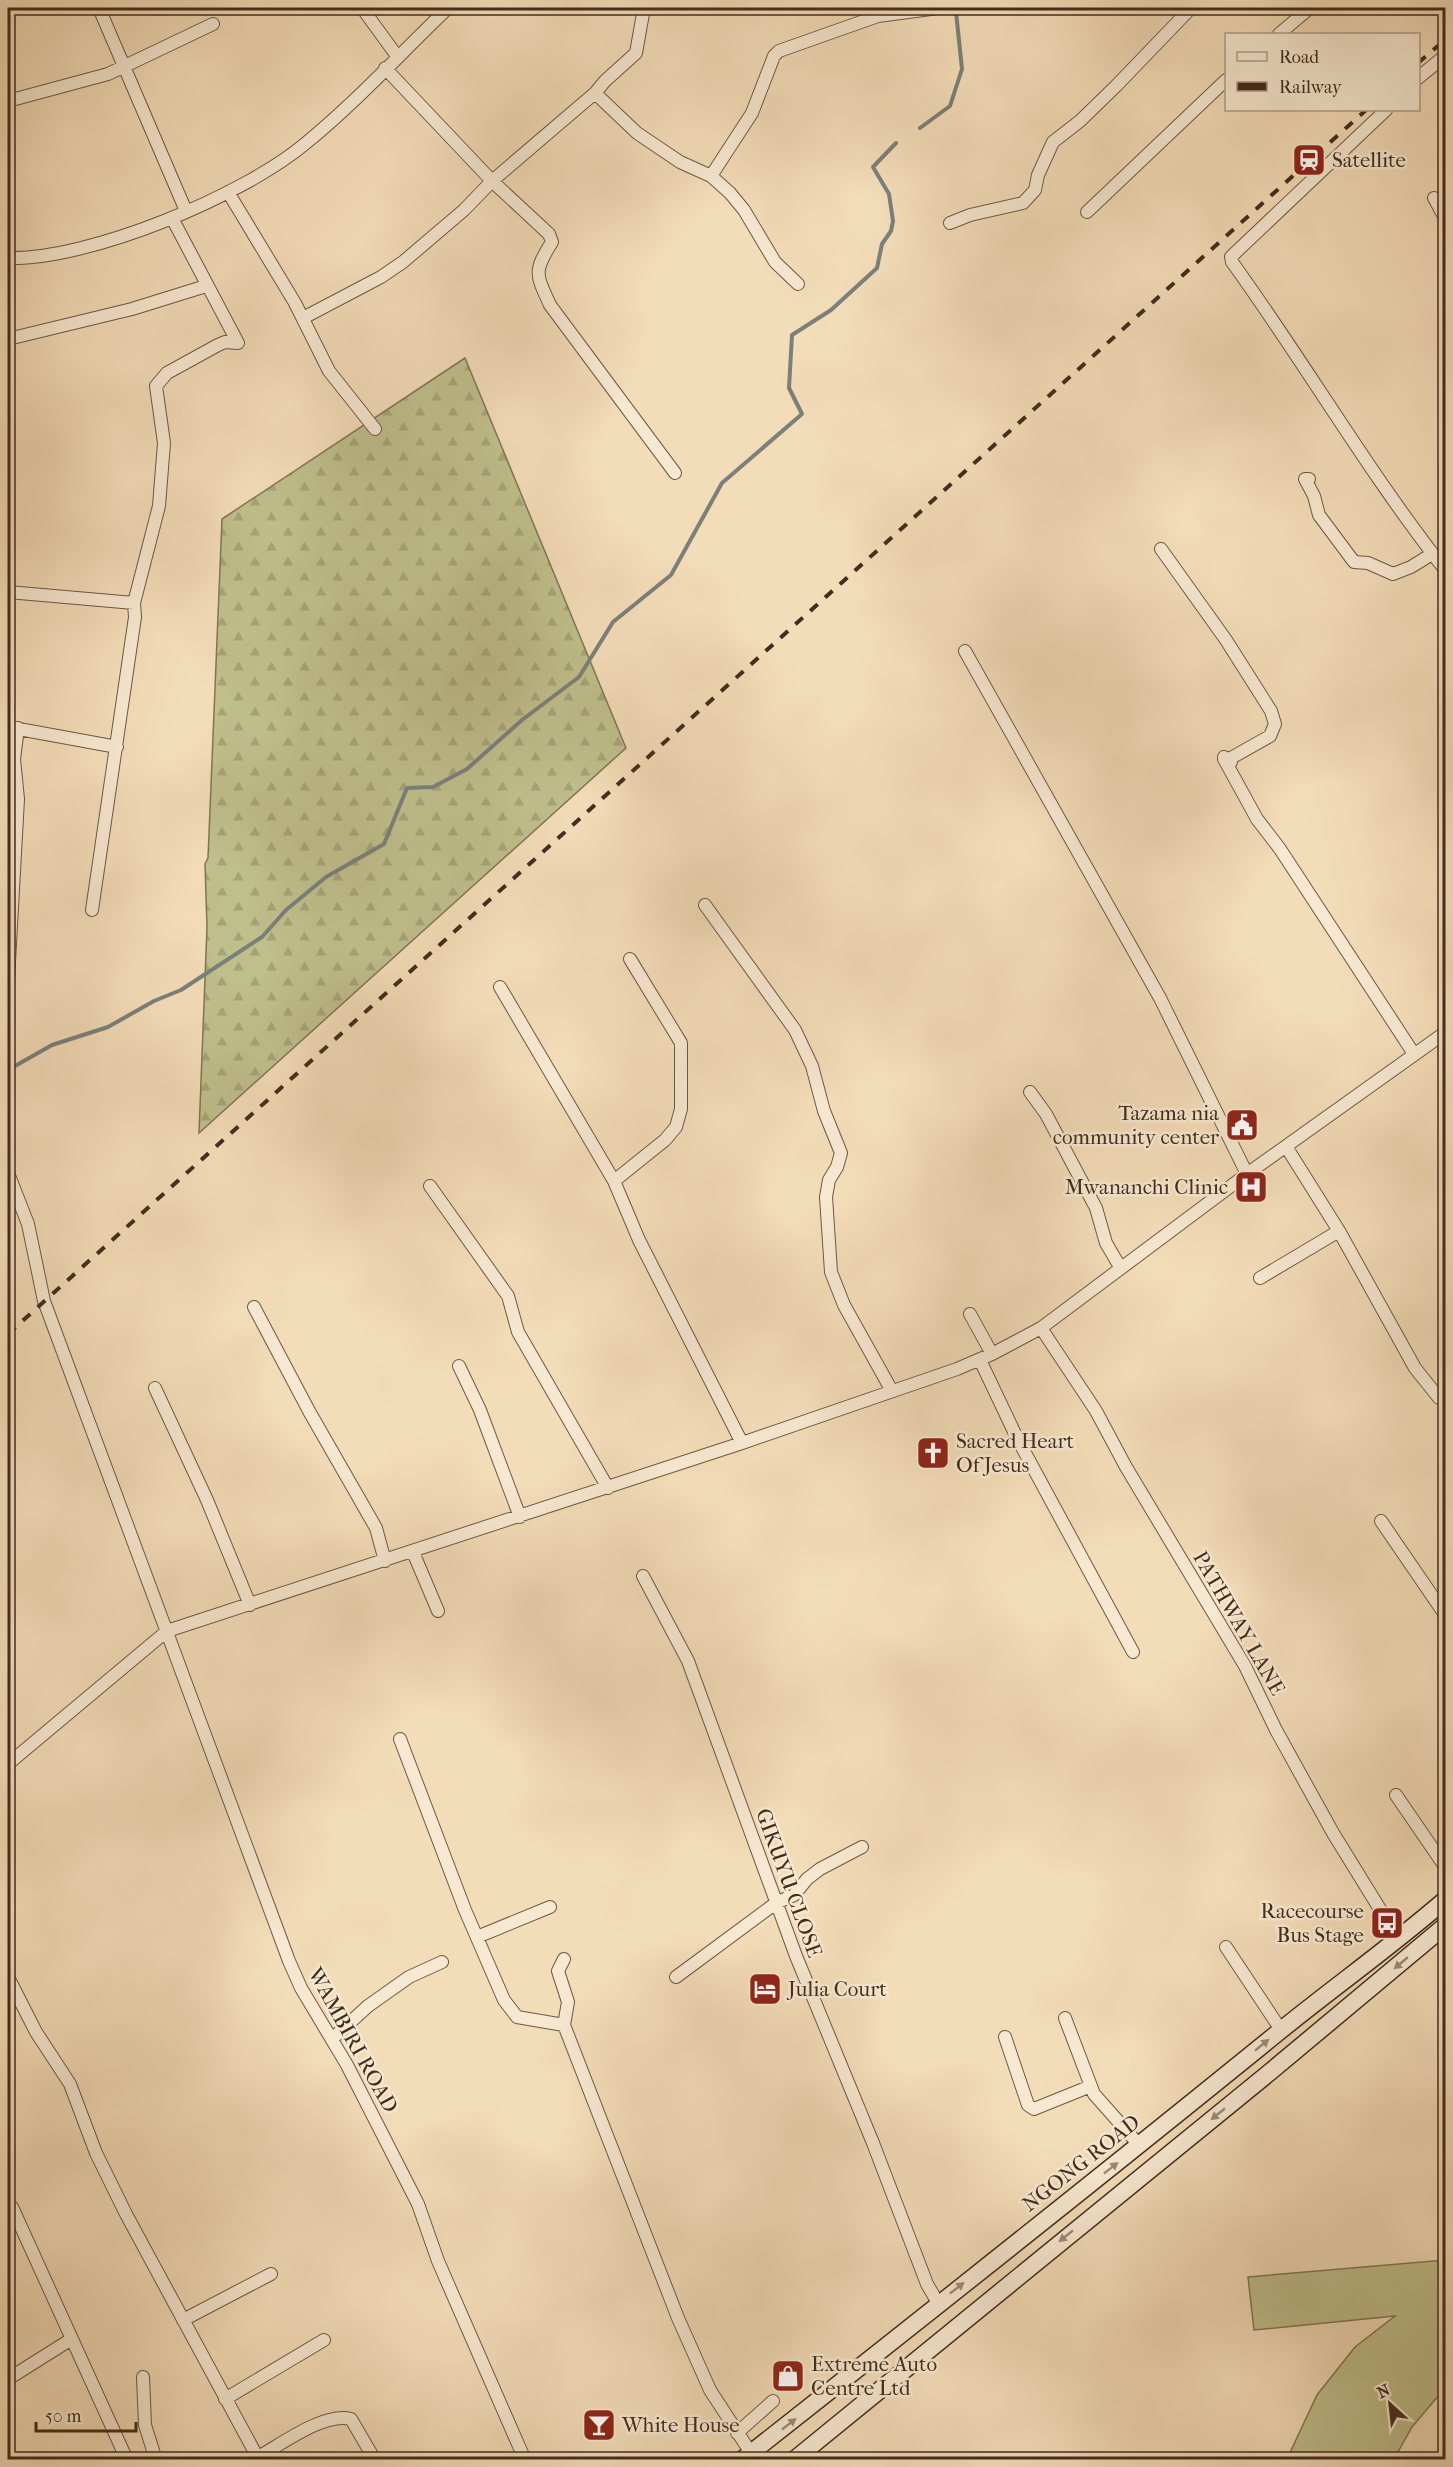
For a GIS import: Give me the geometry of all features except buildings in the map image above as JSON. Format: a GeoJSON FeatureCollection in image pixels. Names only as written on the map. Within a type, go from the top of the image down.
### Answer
{"type":"FeatureCollection","features":[{"type":"Feature","properties":{"kind":"main road","name":"NGONG ROAD"},"geometry":{"type":"LineString","coordinates":[[746,2456],[1140,2146],[1281,2030],[1399,1940],[1446,1899]]}},
{"type":"Feature","properties":{"kind":"main road"},"geometry":{"type":"LineString","coordinates":[[794,2460],[1270,2072],[1446,1925]]}},
{"type":"Feature","properties":{"kind":"street"},"geometry":{"type":"LineString","coordinates":[[99,8],[186,211]]}},
{"type":"Feature","properties":{"kind":"street"},"geometry":{"type":"LineString","coordinates":[[362,8],[397,56]]}},
{"type":"Feature","properties":{"kind":"street"},"geometry":{"type":"LineString","coordinates":[[8,258],[53,254],[172,218],[270,169],[306,143],[448,8]]}},
{"type":"Feature","properties":{"kind":"street"},"geometry":{"type":"LineString","coordinates":[[303,318],[375,280],[403,262],[464,210],[492,181],[595,93],[604,81],[636,53],[644,8]]}},
{"type":"Feature","properties":{"kind":"street"},"geometry":{"type":"LineString","coordinates":[[711,176],[752,113],[774,56],[779,51],[878,16],[938,8]]}},
{"type":"Feature","properties":{"kind":"street"},"geometry":{"type":"LineString","coordinates":[[950,223],[970,215],[1023,203],[1035,190],[1038,175],[1053,142],[1080,121],[1191,8]]}},
{"type":"Feature","properties":{"kind":"street"},"geometry":{"type":"LineString","coordinates":[[1280,33],[1310,8]]}},
{"type":"Feature","properties":{"kind":"street"},"geometry":{"type":"LineString","coordinates":[[8,101],[108,74],[124,64],[213,24]]}},
{"type":"Feature","properties":{"kind":"street"},"geometry":{"type":"LineString","coordinates":[[1420,77],[1446,55]]}},
{"type":"Feature","properties":{"kind":"street"},"geometry":{"type":"LineString","coordinates":[[385,68],[492,181],[549,234],[552,242],[538,264],[538,272],[550,305],[675,473]]}},
{"type":"Feature","properties":{"kind":"street"},"geometry":{"type":"LineString","coordinates":[[1087,212],[1225,82]]}},
{"type":"Feature","properties":{"kind":"street"},"geometry":{"type":"LineString","coordinates":[[595,93],[637,134],[680,162],[711,176],[744,210],[775,262],[798,284]]}},
{"type":"Feature","properties":{"kind":"street"},"geometry":{"type":"LineString","coordinates":[[1385,111],[1231,257],[1282,330],[1378,480],[1446,571]]}},
{"type":"Feature","properties":{"kind":"street"},"geometry":{"type":"LineString","coordinates":[[228,192],[303,318],[329,371],[375,429]]}},
{"type":"Feature","properties":{"kind":"street"},"geometry":{"type":"LineString","coordinates":[[1434,198],[1446,220]]}},
{"type":"Feature","properties":{"kind":"street"},"geometry":{"type":"LineString","coordinates":[[92,910],[117,747],[123,680],[135,617],[134,603],[159,506],[164,443],[156,386],[166,373],[218,345],[225,342],[238,343],[172,218]]}},
{"type":"Feature","properties":{"kind":"street"},"geometry":{"type":"LineString","coordinates":[[8,339],[132,309],[206,286]]}},
{"type":"Feature","properties":{"kind":"street"},"geometry":{"type":"LineString","coordinates":[[1309,479],[1305,479],[1314,496],[1319,515],[1354,562],[1368,563],[1393,574],[1411,567],[1432,554]]}},
{"type":"Feature","properties":{"kind":"street"},"geometry":{"type":"LineString","coordinates":[[1161,549],[1226,640],[1271,711],[1275,724],[1270,736],[1231,758],[1231,762],[1224,757],[1227,765],[1257,819],[1280,849],[1414,1054]]}},
{"type":"Feature","properties":{"kind":"street"},"geometry":{"type":"LineString","coordinates":[[8,592],[134,603]]}},
{"type":"Feature","properties":{"kind":"street"},"geometry":{"type":"LineString","coordinates":[[965,651],[1160,999],[1246,1174]]}},
{"type":"Feature","properties":{"kind":"street"},"geometry":{"type":"LineString","coordinates":[[8,980],[18,799],[13,728],[117,747]]}},
{"type":"Feature","properties":{"kind":"street"},"geometry":{"type":"LineString","coordinates":[[705,905],[795,1030],[812,1066],[824,1111],[841,1153],[837,1167],[829,1180],[826,1197],[831,1272],[844,1305],[892,1391]]}},
{"type":"Feature","properties":{"kind":"street"},"geometry":{"type":"LineString","coordinates":[[614,1181],[665,1140],[676,1127],[681,1109],[681,1043],[630,959]]}},
{"type":"Feature","properties":{"kind":"street"},"geometry":{"type":"LineString","coordinates":[[500,987],[614,1181],[639,1240],[742,1443]]}},
{"type":"Feature","properties":{"kind":"street"},"geometry":{"type":"LineString","coordinates":[[8,1764],[167,1632],[742,1443],[992,1354],[1041,1328],[1246,1174],[1287,1148],[1414,1054],[1444,1035]]}},
{"type":"Feature","properties":{"kind":"street"},"geometry":{"type":"LineString","coordinates":[[1030,1092],[1046,1114],[1096,1208],[1106,1242],[1120,1267]]}},
{"type":"Feature","properties":{"kind":"street"},"geometry":{"type":"LineString","coordinates":[[1287,1148],[1339,1231],[1415,1368],[1439,1398]]}},
{"type":"Feature","properties":{"kind":"street","name":"WAMBIRI ROAD"},"geometry":{"type":"LineString","coordinates":[[8,1173],[28,1224],[44,1301],[289,1961],[301,1988],[332,2039],[418,2204],[438,2261],[525,2460]]}},
{"type":"Feature","properties":{"kind":"street"},"geometry":{"type":"LineString","coordinates":[[430,1186],[508,1296],[518,1332],[608,1488]]}},
{"type":"Feature","properties":{"kind":"street"},"geometry":{"type":"LineString","coordinates":[[1260,1278],[1339,1231]]}},
{"type":"Feature","properties":{"kind":"street"},"geometry":{"type":"LineString","coordinates":[[254,1307],[376,1528],[385,1561]]}},
{"type":"Feature","properties":{"kind":"street"},"geometry":{"type":"LineString","coordinates":[[970,1314],[992,1354]]}},
{"type":"Feature","properties":{"kind":"street","name":"PATHWAY LANE"},"geometry":{"type":"LineString","coordinates":[[1041,1328],[1096,1411],[1126,1467],[1245,1666],[1276,1730],[1333,1833],[1399,1940]]}},
{"type":"Feature","properties":{"kind":"street"},"geometry":{"type":"LineString","coordinates":[[980,1360],[1017,1438],[1133,1652]]}},
{"type":"Feature","properties":{"kind":"street"},"geometry":{"type":"LineString","coordinates":[[459,1366],[480,1410],[520,1517]]}},
{"type":"Feature","properties":{"kind":"street"},"geometry":{"type":"LineString","coordinates":[[155,1388],[207,1500],[250,1605]]}},
{"type":"Feature","properties":{"kind":"street"},"geometry":{"type":"LineString","coordinates":[[1381,1521],[1446,1616]]}},
{"type":"Feature","properties":{"kind":"street"},"geometry":{"type":"LineString","coordinates":[[413,1552],[438,1611]]}},
{"type":"Feature","properties":{"kind":"street","name":"GIKUYU CLOSE"},"geometry":{"type":"LineString","coordinates":[[643,1576],[688,1661],[830,2045],[873,2143],[903,2228],[927,2284],[939,2303]]}},
{"type":"Feature","properties":{"kind":"street"},"geometry":{"type":"LineString","coordinates":[[400,1739],[477,1937],[509,2010],[517,2017],[564,2025]]}},
{"type":"Feature","properties":{"kind":"street"},"geometry":{"type":"LineString","coordinates":[[1396,1795],[1446,1868]]}},
{"type":"Feature","properties":{"kind":"street"},"geometry":{"type":"LineString","coordinates":[[676,1977],[776,1903],[794,1895],[807,1879],[820,1869],[862,1847]]}},
{"type":"Feature","properties":{"kind":"street"},"geometry":{"type":"LineString","coordinates":[[477,1937],[550,1907]]}},
{"type":"Feature","properties":{"kind":"street"},"geometry":{"type":"LineString","coordinates":[[1226,1947],[1281,2030]]}},
{"type":"Feature","properties":{"kind":"street"},"geometry":{"type":"LineString","coordinates":[[564,1959],[558,1971],[568,2002],[564,2025],[678,2318],[711,2390],[736,2433],[746,2456]]}},
{"type":"Feature","properties":{"kind":"street"},"geometry":{"type":"LineString","coordinates":[[332,2039],[369,2006],[410,1977],[442,1962]]}},
{"type":"Feature","properties":{"kind":"street"},"geometry":{"type":"LineString","coordinates":[[8,1977],[36,2032],[70,2084],[96,2153],[258,2458],[325,2420],[342,2417],[351,2419],[372,2455]]}},
{"type":"Feature","properties":{"kind":"street"},"geometry":{"type":"LineString","coordinates":[[1065,2018],[1091,2086],[1101,2104],[1140,2146]]}},
{"type":"Feature","properties":{"kind":"street"},"geometry":{"type":"LineString","coordinates":[[1005,2037],[1028,2105],[1034,2109],[1091,2086]]}},
{"type":"Feature","properties":{"kind":"street"},"geometry":{"type":"LineString","coordinates":[[12,2207],[70,2340],[127,2460]]}},
{"type":"Feature","properties":{"kind":"street"},"geometry":{"type":"LineString","coordinates":[[183,2320],[271,2274]]}},
{"type":"Feature","properties":{"kind":"street"},"geometry":{"type":"LineString","coordinates":[[8,2379],[70,2340]]}},
{"type":"Feature","properties":{"kind":"street"},"geometry":{"type":"LineString","coordinates":[[225,2399],[324,2340]]}},
{"type":"Feature","properties":{"kind":"street"},"geometry":{"type":"LineString","coordinates":[[143,2377],[145,2425],[156,2460]]}},
{"type":"Feature","properties":{"kind":"street"},"geometry":{"type":"LineString","coordinates":[[736,2433],[773,2401]]}},
{"type":"Feature","properties":{"kind":"green space"},"geometry":{"type":"Polygon","coordinates":[[[465,358],[626,748],[199,1133],[207,927],[205,864],[208,858],[222,519],[465,358]]]}},
{"type":"Feature","properties":{"kind":"green space"},"geometry":{"type":"Polygon","coordinates":[[[1445,2260],[1445,2388],[1412,2427],[1394,2459],[1287,2459],[1317,2395],[1355,2347],[1395,2316],[1254,2330],[1248,2277],[1445,2260]]]}},
{"type":"Feature","properties":{"kind":"waterway"},"geometry":{"type":"LineString","coordinates":[[920,128],[950,106],[962,69],[956,12]]}},
{"type":"Feature","properties":{"kind":"waterway"},"geometry":{"type":"LineString","coordinates":[[8,1070],[52,1045],[108,1027],[154,1001],[181,990],[262,937],[286,910],[326,877],[384,844],[407,788],[433,787],[467,769],[522,720],[579,677],[613,622],[671,575],[722,483],[802,414],[789,388],[792,335],[831,310],[877,268],[882,244],[891,231],[893,221],[889,194],[873,167],[896,143]]}},
{"type":"Feature","properties":{"kind":"railway"},"geometry":{"type":"LineString","coordinates":[[1420,61],[1446,39]]}},
{"type":"Feature","properties":{"kind":"railway"},"geometry":{"type":"LineString","coordinates":[[8,1334],[1365,111]]}},
{"type":"Feature","properties":{"kind":"place","name":"Satellite"},"geometry":{"type":"Point","coordinates":[1309,160]}},
{"type":"Feature","properties":{"kind":"place","name":"Tazama nia community center"},"geometry":{"type":"Point","coordinates":[1242,1125]}},
{"type":"Feature","properties":{"kind":"place","name":"Mwananchi Clinic"},"geometry":{"type":"Point","coordinates":[1251,1187]}},
{"type":"Feature","properties":{"kind":"place","name":"Sacred Heart Of Jesus"},"geometry":{"type":"Point","coordinates":[933,1453]}},
{"type":"Feature","properties":{"kind":"place","name":"Racecourse Bus Stage"},"geometry":{"type":"Point","coordinates":[1387,1923]}},
{"type":"Feature","properties":{"kind":"place","name":"Julia Court"},"geometry":{"type":"Point","coordinates":[765,1989]}},
{"type":"Feature","properties":{"kind":"place","name":"Extreme Auto Centre Ltd"},"geometry":{"type":"Point","coordinates":[788,2376]}},
{"type":"Feature","properties":{"kind":"place","name":"White House"},"geometry":{"type":"Point","coordinates":[599,2425]}}]}
